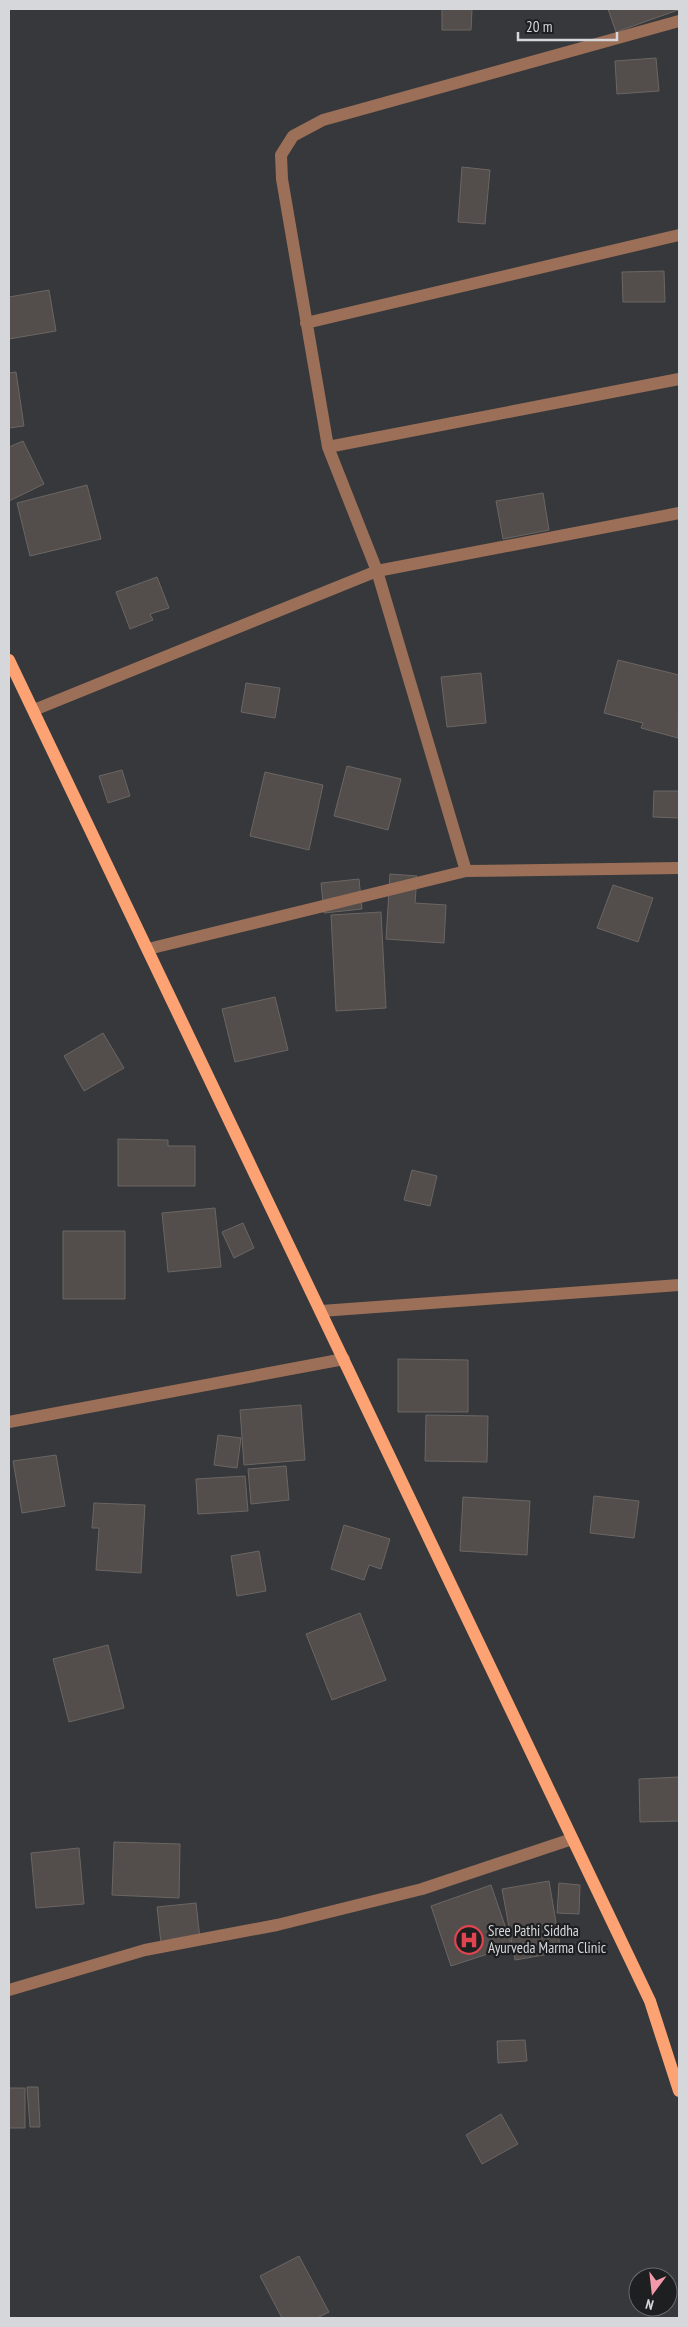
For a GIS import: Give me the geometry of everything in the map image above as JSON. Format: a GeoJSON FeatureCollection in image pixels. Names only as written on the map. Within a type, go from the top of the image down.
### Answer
{"type":"FeatureCollection","features":[{"type":"Feature","properties":{"kind":"main road"},"geometry":{"type":"LineString","coordinates":[[9,660],[650,2001],[679,2091]]}},
{"type":"Feature","properties":{"kind":"street"},"geometry":{"type":"LineString","coordinates":[[466,871],[377,571],[328,447],[282,179],[281,155],[293,136],[323,120],[679,21]]}},
{"type":"Feature","properties":{"kind":"street"},"geometry":{"type":"LineString","coordinates":[[306,323],[679,235]]}},
{"type":"Feature","properties":{"kind":"street"},"geometry":{"type":"LineString","coordinates":[[328,447],[679,379]]}},
{"type":"Feature","properties":{"kind":"street"},"geometry":{"type":"LineString","coordinates":[[34,710],[377,571],[679,513]]}},
{"type":"Feature","properties":{"kind":"street"},"geometry":{"type":"LineString","coordinates":[[148,949],[466,871],[679,868]]}},
{"type":"Feature","properties":{"kind":"street"},"geometry":{"type":"LineString","coordinates":[[321,1311],[679,1285]]}},
{"type":"Feature","properties":{"kind":"street"},"geometry":{"type":"LineString","coordinates":[[9,1422],[344,1359]]}},
{"type":"Feature","properties":{"kind":"street"},"geometry":{"type":"LineString","coordinates":[[9,1990],[145,1950],[277,1925],[422,1889],[572,1839]]}},
{"type":"Feature","properties":{"kind":"building"},"geometry":{"type":"Polygon","coordinates":[[[442,9],[472,9],[471,30],[442,30],[442,9]]]}},
{"type":"Feature","properties":{"kind":"building"},"geometry":{"type":"Polygon","coordinates":[[[608,9],[678,9],[678,10],[616,32],[608,9]]]}},
{"type":"Feature","properties":{"kind":"building"},"geometry":{"type":"Polygon","coordinates":[[[656,58],[659,91],[617,94],[615,61],[656,58]]]}},
{"type":"Feature","properties":{"kind":"building"},"geometry":{"type":"Polygon","coordinates":[[[462,167],[490,170],[485,224],[458,222],[462,167]]]}},
{"type":"Feature","properties":{"kind":"building"},"geometry":{"type":"Polygon","coordinates":[[[664,271],[665,302],[623,302],[622,272],[664,271]]]}},
{"type":"Feature","properties":{"kind":"building"},"geometry":{"type":"Polygon","coordinates":[[[49,290],[56,331],[9,339],[9,297],[49,290]]]}},
{"type":"Feature","properties":{"kind":"building"},"geometry":{"type":"Polygon","coordinates":[[[16,372],[24,426],[9,428],[9,373],[16,372]]]}},
{"type":"Feature","properties":{"kind":"building"},"geometry":{"type":"Polygon","coordinates":[[[23,441],[44,484],[9,501],[9,447],[23,441]]]}},
{"type":"Feature","properties":{"kind":"building"},"geometry":{"type":"Polygon","coordinates":[[[87,485],[101,539],[30,556],[17,503],[87,485]]]}},
{"type":"Feature","properties":{"kind":"building"},"geometry":{"type":"Polygon","coordinates":[[[543,493],[549,530],[503,539],[496,501],[543,493]]]}},
{"type":"Feature","properties":{"kind":"building"},"geometry":{"type":"Polygon","coordinates":[[[157,577],[169,608],[150,614],[153,620],[130,629],[116,592],[157,577]]]}},
{"type":"Feature","properties":{"kind":"building"},"geometry":{"type":"Polygon","coordinates":[[[618,660],[679,675],[678,738],[641,728],[643,723],[604,713],[618,660]]]}},
{"type":"Feature","properties":{"kind":"building"},"geometry":{"type":"Polygon","coordinates":[[[481,673],[486,723],[447,727],[441,677],[481,673]]]}},
{"type":"Feature","properties":{"kind":"building"},"geometry":{"type":"Polygon","coordinates":[[[246,683],[280,688],[275,718],[241,712],[246,683]]]}},
{"type":"Feature","properties":{"kind":"building"},"geometry":{"type":"Polygon","coordinates":[[[347,766],[401,779],[388,830],[334,816],[347,766]]]}},
{"type":"Feature","properties":{"kind":"building"},"geometry":{"type":"Polygon","coordinates":[[[122,770],[130,796],[108,803],[99,776],[122,770]]]}},
{"type":"Feature","properties":{"kind":"building"},"geometry":{"type":"Polygon","coordinates":[[[265,772],[323,785],[309,850],[250,836],[265,772]]]}},
{"type":"Feature","properties":{"kind":"building"},"geometry":{"type":"Polygon","coordinates":[[[654,791],[679,791],[679,818],[653,817],[654,791]]]}},
{"type":"Feature","properties":{"kind":"building"},"geometry":{"type":"Polygon","coordinates":[[[390,874],[417,876],[415,903],[446,905],[444,943],[386,939],[390,874]]]}},
{"type":"Feature","properties":{"kind":"building"},"geometry":{"type":"Polygon","coordinates":[[[359,879],[362,909],[324,913],[321,883],[359,879]]]}},
{"type":"Feature","properties":{"kind":"building"},"geometry":{"type":"Polygon","coordinates":[[[613,885],[653,898],[638,942],[597,928],[613,885]]]}},
{"type":"Feature","properties":{"kind":"building"},"geometry":{"type":"Polygon","coordinates":[[[381,912],[386,1008],[336,1011],[331,915],[381,912]]]}},
{"type":"Feature","properties":{"kind":"building"},"geometry":{"type":"Polygon","coordinates":[[[275,997],[288,1050],[235,1062],[222,1009],[275,997]]]}},
{"type":"Feature","properties":{"kind":"building"},"geometry":{"type":"Polygon","coordinates":[[[103,1033],[124,1068],[84,1091],[64,1056],[103,1033]]]}},
{"type":"Feature","properties":{"kind":"building"},"geometry":{"type":"Polygon","coordinates":[[[118,1139],[168,1140],[168,1146],[195,1146],[195,1186],[118,1186],[118,1139]]]}},
{"type":"Feature","properties":{"kind":"building"},"geometry":{"type":"Polygon","coordinates":[[[412,1170],[437,1176],[430,1206],[404,1200],[412,1170]]]}},
{"type":"Feature","properties":{"kind":"building"},"geometry":{"type":"Polygon","coordinates":[[[215,1208],[221,1267],[168,1272],[162,1213],[215,1208]]]}},
{"type":"Feature","properties":{"kind":"building"},"geometry":{"type":"Polygon","coordinates":[[[243,1223],[254,1248],[234,1258],[222,1232],[243,1223]]]}},
{"type":"Feature","properties":{"kind":"building"},"geometry":{"type":"Polygon","coordinates":[[[63,1231],[125,1231],[125,1299],[63,1299],[63,1231]]]}},
{"type":"Feature","properties":{"kind":"building"},"geometry":{"type":"Polygon","coordinates":[[[398,1359],[468,1360],[468,1412],[398,1412],[398,1359]]]}},
{"type":"Feature","properties":{"kind":"building"},"geometry":{"type":"Polygon","coordinates":[[[301,1405],[305,1460],[244,1465],[240,1410],[301,1405]]]}},
{"type":"Feature","properties":{"kind":"building"},"geometry":{"type":"Polygon","coordinates":[[[426,1415],[488,1416],[487,1462],[425,1461],[426,1415]]]}},
{"type":"Feature","properties":{"kind":"building"},"geometry":{"type":"Polygon","coordinates":[[[218,1435],[241,1438],[237,1468],[214,1465],[218,1435]]]}},
{"type":"Feature","properties":{"kind":"building"},"geometry":{"type":"Polygon","coordinates":[[[56,1455],[65,1506],[22,1513],[13,1461],[56,1455]]]}},
{"type":"Feature","properties":{"kind":"building"},"geometry":{"type":"Polygon","coordinates":[[[286,1466],[289,1500],[251,1504],[248,1469],[286,1466]]]}},
{"type":"Feature","properties":{"kind":"building"},"geometry":{"type":"Polygon","coordinates":[[[245,1476],[248,1511],[198,1514],[196,1479],[245,1476]]]}},
{"type":"Feature","properties":{"kind":"building"},"geometry":{"type":"Polygon","coordinates":[[[594,1496],[639,1501],[634,1538],[590,1533],[594,1496]]]}},
{"type":"Feature","properties":{"kind":"building"},"geometry":{"type":"Polygon","coordinates":[[[463,1497],[530,1501],[527,1555],[460,1551],[463,1497]]]}},
{"type":"Feature","properties":{"kind":"building"},"geometry":{"type":"Polygon","coordinates":[[[94,1503],[145,1505],[141,1573],[96,1570],[99,1528],[92,1528],[94,1503]]]}},
{"type":"Feature","properties":{"kind":"building"},"geometry":{"type":"Polygon","coordinates":[[[344,1525],[390,1539],[381,1569],[369,1565],[364,1580],[331,1569],[344,1525]]]}},
{"type":"Feature","properties":{"kind":"building"},"geometry":{"type":"Polygon","coordinates":[[[259,1551],[266,1591],[237,1596],[231,1556],[259,1551]]]}},
{"type":"Feature","properties":{"kind":"building"},"geometry":{"type":"Polygon","coordinates":[[[360,1613],[386,1680],[332,1700],[306,1634],[360,1613]]]}},
{"type":"Feature","properties":{"kind":"building"},"geometry":{"type":"Polygon","coordinates":[[[108,1645],[124,1708],[69,1722],[53,1659],[108,1645]]]}},
{"type":"Feature","properties":{"kind":"building"},"geometry":{"type":"Polygon","coordinates":[[[679,1777],[679,1821],[640,1822],[639,1779],[679,1777]]]}},
{"type":"Feature","properties":{"kind":"building"},"geometry":{"type":"Polygon","coordinates":[[[114,1842],[180,1844],[179,1898],[112,1895],[114,1842]]]}},
{"type":"Feature","properties":{"kind":"building"},"geometry":{"type":"Polygon","coordinates":[[[79,1848],[84,1904],[36,1908],[31,1853],[79,1848]]]}},
{"type":"Feature","properties":{"kind":"building"},"geometry":{"type":"Polygon","coordinates":[[[549,1881],[561,1952],[515,1960],[502,1889],[549,1881]]]}},
{"type":"Feature","properties":{"kind":"building"},"geometry":{"type":"Polygon","coordinates":[[[559,1883],[580,1885],[579,1914],[557,1913],[559,1883]]]}},
{"type":"Feature","properties":{"kind":"building"},"geometry":{"type":"Polygon","coordinates":[[[491,1885],[512,1946],[451,1966],[431,1906],[491,1885]]]}},
{"type":"Feature","properties":{"kind":"building"},"geometry":{"type":"Polygon","coordinates":[[[196,1903],[200,1939],[161,1943],[157,1907],[196,1903]]]}},
{"type":"Feature","properties":{"kind":"building"},"geometry":{"type":"Polygon","coordinates":[[[525,2040],[527,2061],[498,2063],[497,2041],[525,2040]]]}},
{"type":"Feature","properties":{"kind":"building"},"geometry":{"type":"Polygon","coordinates":[[[27,2087],[38,2087],[40,2127],[30,2127],[27,2087]]]}},
{"type":"Feature","properties":{"kind":"building"},"geometry":{"type":"Polygon","coordinates":[[[9,2088],[25,2088],[25,2128],[9,2128],[9,2088]]]}},
{"type":"Feature","properties":{"kind":"building"},"geometry":{"type":"Polygon","coordinates":[[[501,2114],[518,2144],[482,2164],[466,2135],[501,2114]]]}},
{"type":"Feature","properties":{"kind":"building"},"geometry":{"type":"Polygon","coordinates":[[[299,2256],[329,2312],[317,2318],[282,2318],[260,2276],[299,2256]]]}},
{"type":"Feature","properties":{"kind":"place","name":"Sree Pathi Siddha Ayurveda Marma Clinic"},"geometry":{"type":"Point","coordinates":[469,1940]}}]}
